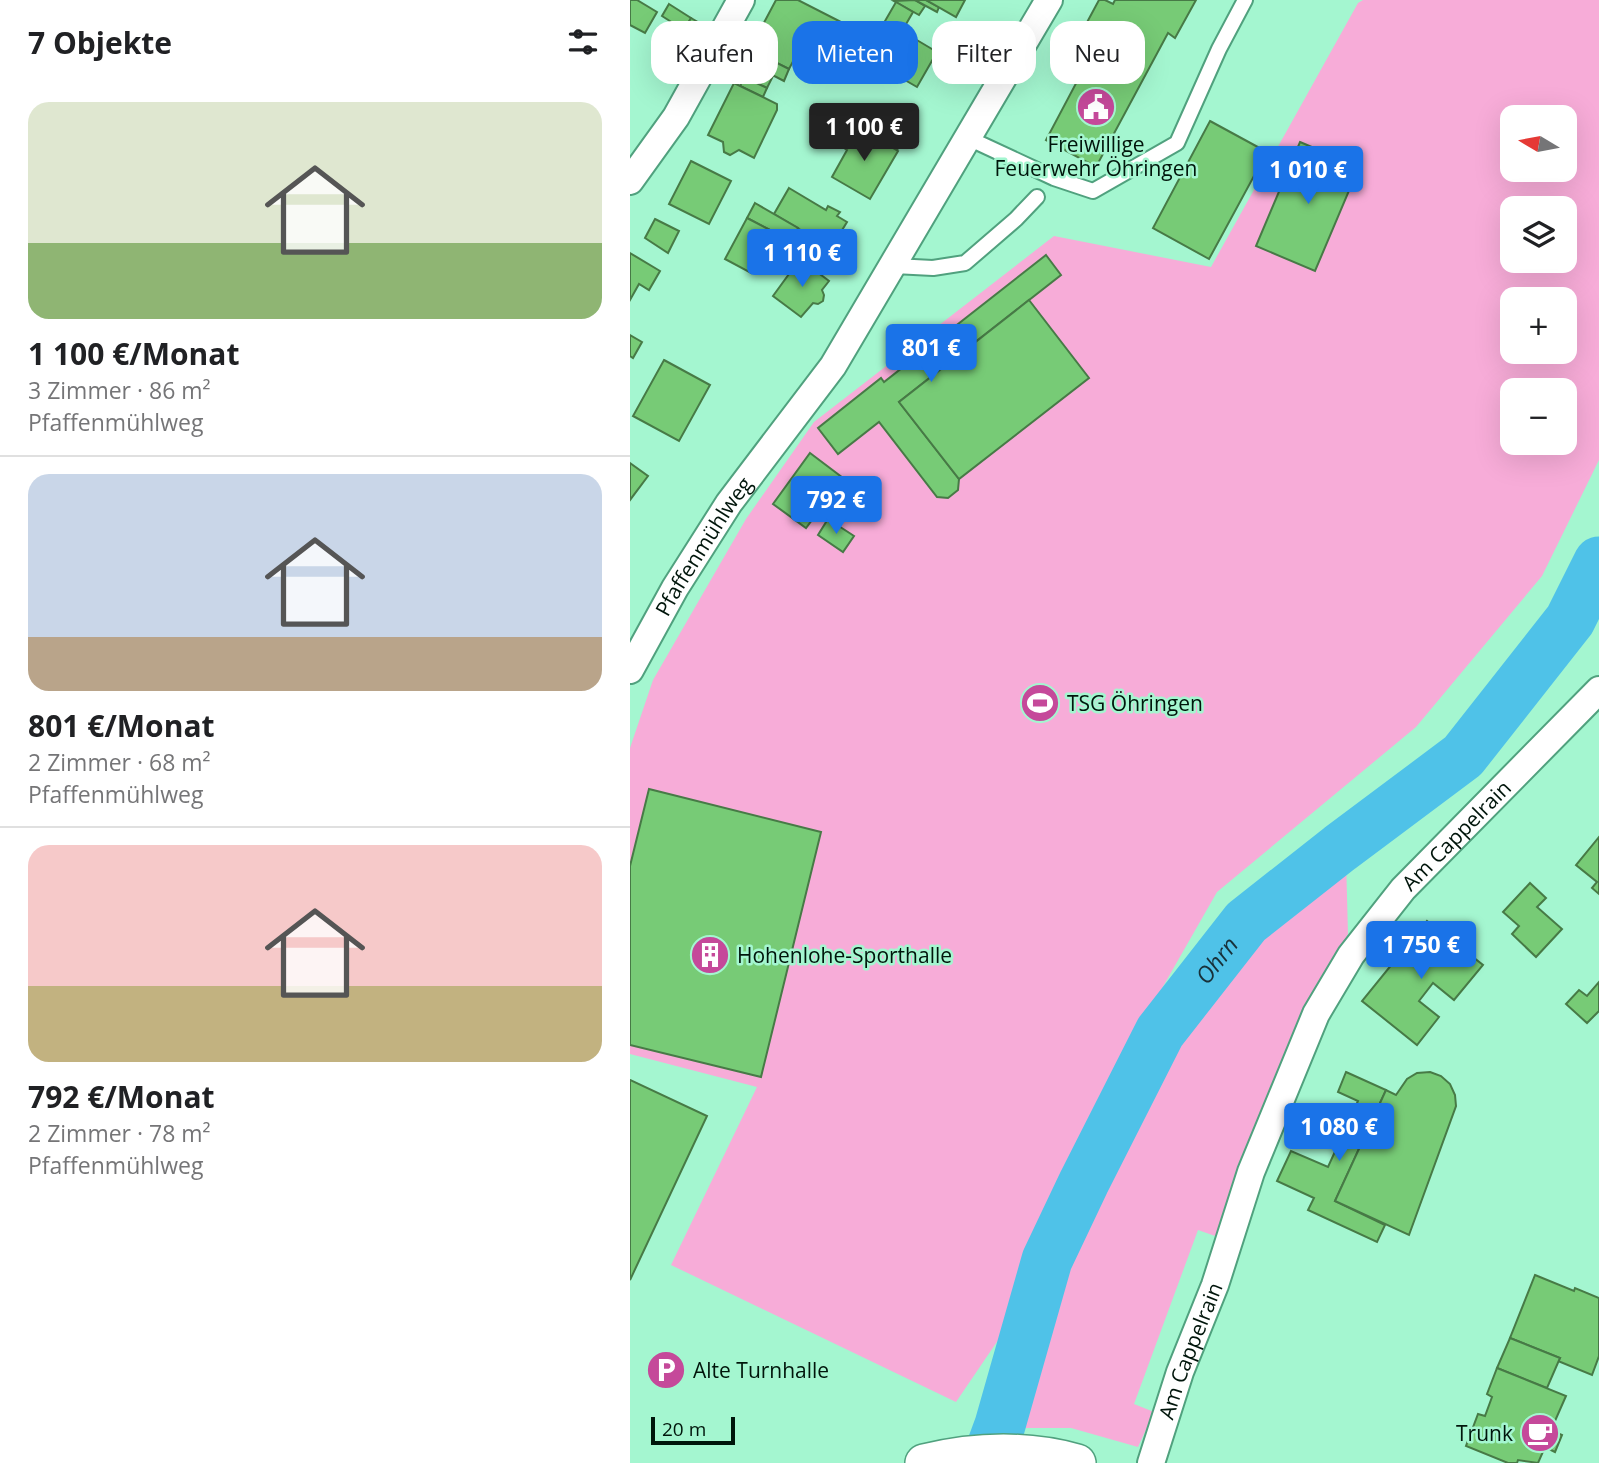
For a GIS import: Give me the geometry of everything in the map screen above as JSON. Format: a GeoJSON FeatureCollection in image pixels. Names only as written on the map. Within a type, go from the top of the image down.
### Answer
{"type":"FeatureCollection","features":[{"type":"Feature","properties":{"kind":"main road"},"geometry":{"type":"LineString","coordinates":[[924,1463],[961,1455],[1030,1454],[1077,1463]]}},
{"type":"Feature","properties":{"kind":"street"},"geometry":{"type":"LineString","coordinates":[[630,181],[676,117],[741,0]]}},
{"type":"Feature","properties":{"kind":"street","name":"Pfaffenmühlweg"},"geometry":{"type":"LineString","coordinates":[[630,670],[675,588],[729,503],[833,366],[1049,0]]}},
{"type":"Feature","properties":{"kind":"street","name":"Am Cappelrain"},"geometry":{"type":"LineString","coordinates":[[1151,1463],[1180,1372],[1215,1285],[1251,1172],[1316,1014],[1351,955],[1404,889],[1599,690]]}},
{"type":"Feature","properties":{"kind":"lane"},"geometry":{"type":"LineString","coordinates":[[968,138],[1054,178],[1093,191],[1177,143],[1219,49],[1245,0]]}},
{"type":"Feature","properties":{"kind":"lane"},"geometry":{"type":"LineString","coordinates":[[894,266],[933,268],[965,263],[1037,197]]}},
{"type":"Feature","properties":{"kind":"shaded area","name":"TSG Öhringen"},"geometry":{"type":"Polygon","coordinates":[[[1363,0],[1599,0],[1599,460],[1542,576],[1416,727],[1217,892],[1141,1025],[1007,1327],[956,1402],[671,1265],[757,1087],[630,1054],[630,748],[653,680],[746,519],[814,422],[1054,236],[1211,267],[1358,3],[1363,0]]]}},
{"type":"Feature","properties":{"kind":"shaded area"},"geometry":{"type":"Polygon","coordinates":[[[1346,859],[1348,934],[1305,1010],[1218,1237],[1198,1230],[1134,1404],[1154,1412],[1138,1447],[1071,1428],[1004,1428],[1094,1180],[1167,1037],[1258,926],[1346,859]]]}},
{"type":"Feature","properties":{"kind":"building"},"geometry":{"type":"Polygon","coordinates":[[[630,0],[637,0],[657,12],[645,33],[630,25],[630,0]]]}},
{"type":"Feature","properties":{"kind":"building"},"geometry":{"type":"Polygon","coordinates":[[[776,0],[798,0],[839,21],[792,21],[792,63],[789,69],[778,64],[778,21],[765,21],[776,0]]]}},
{"type":"Feature","properties":{"kind":"building"},"geometry":{"type":"Polygon","coordinates":[[[915,0],[925,6],[919,15],[894,1],[915,0]]]}},
{"type":"Feature","properties":{"kind":"building"},"geometry":{"type":"Polygon","coordinates":[[[915,0],[926,0],[939,7],[937,12],[915,0]]]}},
{"type":"Feature","properties":{"kind":"building"},"geometry":{"type":"Polygon","coordinates":[[[926,0],[965,0],[956,17],[926,0]]]}},
{"type":"Feature","properties":{"kind":"building","name":"Freiwillige Feuerwehr Öhringen"},"geometry":{"type":"Polygon","coordinates":[[[1099,0],[1113,4],[1115,0],[1196,0],[1175,38],[1168,33],[1145,76],[1145,21],[1088,21],[1099,0]]]}},
{"type":"Feature","properties":{"kind":"building"},"geometry":{"type":"Polygon","coordinates":[[[896,2],[913,12],[908,21],[885,21],[896,2]]]}},
{"type":"Feature","properties":{"kind":"building"},"geometry":{"type":"Polygon","coordinates":[[[669,4],[691,18],[689,21],[670,21],[662,16],[669,4]]]}},
{"type":"Feature","properties":{"kind":"building"},"geometry":{"type":"Polygon","coordinates":[[[918,41],[932,49],[932,61],[917,87],[912,84],[918,84],[918,41]]]}},
{"type":"Feature","properties":{"kind":"building"},"geometry":{"type":"Polygon","coordinates":[[[778,64],[789,69],[784,81],[778,78],[778,64]]]}},
{"type":"Feature","properties":{"kind":"building"},"geometry":{"type":"Polygon","coordinates":[[[734,84],[777,104],[777,110],[754,158],[739,150],[730,155],[724,152],[723,142],[708,135],[734,84]]]}},
{"type":"Feature","properties":{"kind":"building"},"geometry":{"type":"Polygon","coordinates":[[[759,84],[767,88],[763,97],[740,86],[759,84]]]}},
{"type":"Feature","properties":{"kind":"building","name":"Freiwillige Feuerwehr Öhringen"},"geometry":{"type":"Polygon","coordinates":[[[1076,84],[1141,84],[1096,167],[1046,140],[1076,84]]]}},
{"type":"Feature","properties":{"kind":"building"},"geometry":{"type":"Polygon","coordinates":[[[876,119],[906,136],[897,150],[868,134],[876,119]]]}},
{"type":"Feature","properties":{"kind":"building"},"geometry":{"type":"Polygon","coordinates":[[[1210,121],[1267,152],[1209,259],[1153,228],[1210,121]]]}},
{"type":"Feature","properties":{"kind":"building"},"geometry":{"type":"Polygon","coordinates":[[[857,127],[898,151],[870,199],[832,177],[847,150],[844,148],[857,127]]]}},
{"type":"Feature","properties":{"kind":"building"},"geometry":{"type":"Polygon","coordinates":[[[1300,142],[1359,167],[1315,271],[1256,246],[1300,142]]]}},
{"type":"Feature","properties":{"kind":"building"},"geometry":{"type":"Polygon","coordinates":[[[691,161],[731,181],[709,224],[669,204],[691,161]]]}},
{"type":"Feature","properties":{"kind":"building"},"geometry":{"type":"Polygon","coordinates":[[[789,188],[826,210],[828,206],[840,212],[837,216],[847,222],[831,248],[774,214],[789,188]]]}},
{"type":"Feature","properties":{"kind":"building"},"geometry":{"type":"Polygon","coordinates":[[[755,203],[798,228],[791,241],[747,218],[755,203]]]}},
{"type":"Feature","properties":{"kind":"building"},"geometry":{"type":"Polygon","coordinates":[[[747,218],[772,231],[751,273],[725,259],[747,218]]]}},
{"type":"Feature","properties":{"kind":"building"},"geometry":{"type":"Polygon","coordinates":[[[655,219],[679,231],[668,253],[645,238],[655,219]]]}},
{"type":"Feature","properties":{"kind":"building"},"geometry":{"type":"Polygon","coordinates":[[[630,253],[660,271],[649,290],[639,284],[630,300],[630,253]]]}},
{"type":"Feature","properties":{"kind":"building"},"geometry":{"type":"Polygon","coordinates":[[[1046,255],[1061,275],[899,402],[959,479],[958,490],[948,498],[937,497],[879,422],[838,454],[818,428],[881,378],[884,382],[1046,255]]]}},
{"type":"Feature","properties":{"kind":"building"},"geometry":{"type":"Polygon","coordinates":[[[800,259],[829,281],[822,290],[823,301],[813,303],[801,317],[773,296],[800,259]]]}},
{"type":"Feature","properties":{"kind":"building"},"geometry":{"type":"Polygon","coordinates":[[[1029,300],[1089,378],[959,479],[899,402],[1029,300]]]}},
{"type":"Feature","properties":{"kind":"building"},"geometry":{"type":"Polygon","coordinates":[[[630,335],[642,342],[633,358],[630,356],[630,335]]]}},
{"type":"Feature","properties":{"kind":"building"},"geometry":{"type":"Polygon","coordinates":[[[664,360],[710,385],[679,441],[633,416],[664,360]]]}},
{"type":"Feature","properties":{"kind":"building"},"geometry":{"type":"Polygon","coordinates":[[[810,453],[843,478],[806,528],[773,504],[810,453]]]}},
{"type":"Feature","properties":{"kind":"building"},"geometry":{"type":"Polygon","coordinates":[[[630,463],[648,476],[630,500],[630,463]]]}},
{"type":"Feature","properties":{"kind":"building"},"geometry":{"type":"Polygon","coordinates":[[[828,519],[854,536],[843,552],[818,535],[828,519]]]}},
{"type":"Feature","properties":{"kind":"building","name":"Hohenlohe-Sporthalle"},"geometry":{"type":"Polygon","coordinates":[[[649,789],[821,832],[761,1077],[630,1045],[630,866],[649,789]]]}},
{"type":"Feature","properties":{"kind":"building"},"geometry":{"type":"Polygon","coordinates":[[[1599,837],[1599,894],[1592,888],[1597,882],[1576,865],[1599,837]]]}},
{"type":"Feature","properties":{"kind":"building"},"geometry":{"type":"Polygon","coordinates":[[[1530,883],[1546,898],[1537,907],[1562,929],[1536,957],[1512,934],[1519,926],[1503,912],[1530,883]]]}},
{"type":"Feature","properties":{"kind":"building"},"geometry":{"type":"Polygon","coordinates":[[[1427,921],[1483,965],[1454,1000],[1433,983],[1419,1001],[1439,1017],[1417,1045],[1362,1001],[1427,921]]]}},
{"type":"Feature","properties":{"kind":"building"},"geometry":{"type":"Polygon","coordinates":[[[1599,982],[1599,1011],[1587,1023],[1566,1004],[1579,990],[1587,996],[1599,982]]]}},
{"type":"Feature","properties":{"kind":"building"},"geometry":{"type":"Polygon","coordinates":[[[1346,1072],[1386,1090],[1335,1201],[1385,1225],[1377,1242],[1308,1210],[1314,1198],[1277,1181],[1291,1151],[1328,1167],[1358,1101],[1338,1092],[1346,1072]]]}},
{"type":"Feature","properties":{"kind":"building"},"geometry":{"type":"Polygon","coordinates":[[[1430,1072],[1441,1076],[1450,1084],[1456,1106],[1409,1235],[1335,1201],[1386,1090],[1396,1095],[1407,1079],[1417,1073],[1430,1072]]]}},
{"type":"Feature","properties":{"kind":"building"},"geometry":{"type":"Polygon","coordinates":[[[630,1080],[707,1116],[630,1280],[630,1080]]]}},
{"type":"Feature","properties":{"kind":"building"},"geometry":{"type":"Polygon","coordinates":[[[1535,1275],[1599,1298],[1599,1356],[1592,1375],[1558,1361],[1560,1358],[1510,1338],[1535,1275]]]}},
{"type":"Feature","properties":{"kind":"building"},"geometry":{"type":"Polygon","coordinates":[[[1510,1338],[1560,1358],[1547,1388],[1497,1368],[1510,1338]]]}},
{"type":"Feature","properties":{"kind":"building"},"geometry":{"type":"Polygon","coordinates":[[[1497,1368],[1566,1396],[1551,1430],[1562,1435],[1555,1452],[1545,1447],[1538,1463],[1518,1460],[1517,1463],[1508,1463],[1466,1446],[1478,1414],[1485,1416],[1492,1397],[1487,1394],[1497,1368]]]}},
{"type":"Feature","properties":{"kind":"waterway","name":"Ohrn"},"geometry":{"type":"LineString","coordinates":[[986,1463],[1000,1425],[1047,1260],[1160,1032],[1246,922],[1463,756],[1570,620],[1599,562]]}},
{"type":"Feature","properties":{"kind":"place","name":"Freiwillige Feuerwehr Öhringen"},"geometry":{"type":"Point","coordinates":[1096,107]}},
{"type":"Feature","properties":{"kind":"place","name":"TSG Öhringen"},"geometry":{"type":"Point","coordinates":[1040,703]}},
{"type":"Feature","properties":{"kind":"place","name":"Hohenlohe-Sporthalle"},"geometry":{"type":"Point","coordinates":[710,955]}},
{"type":"Feature","properties":{"kind":"place","name":"Alte Turnhalle"},"geometry":{"type":"Point","coordinates":[666,1370]}},
{"type":"Feature","properties":{"kind":"place","name":"Trunk"},"geometry":{"type":"Point","coordinates":[1540,1433]}}]}
